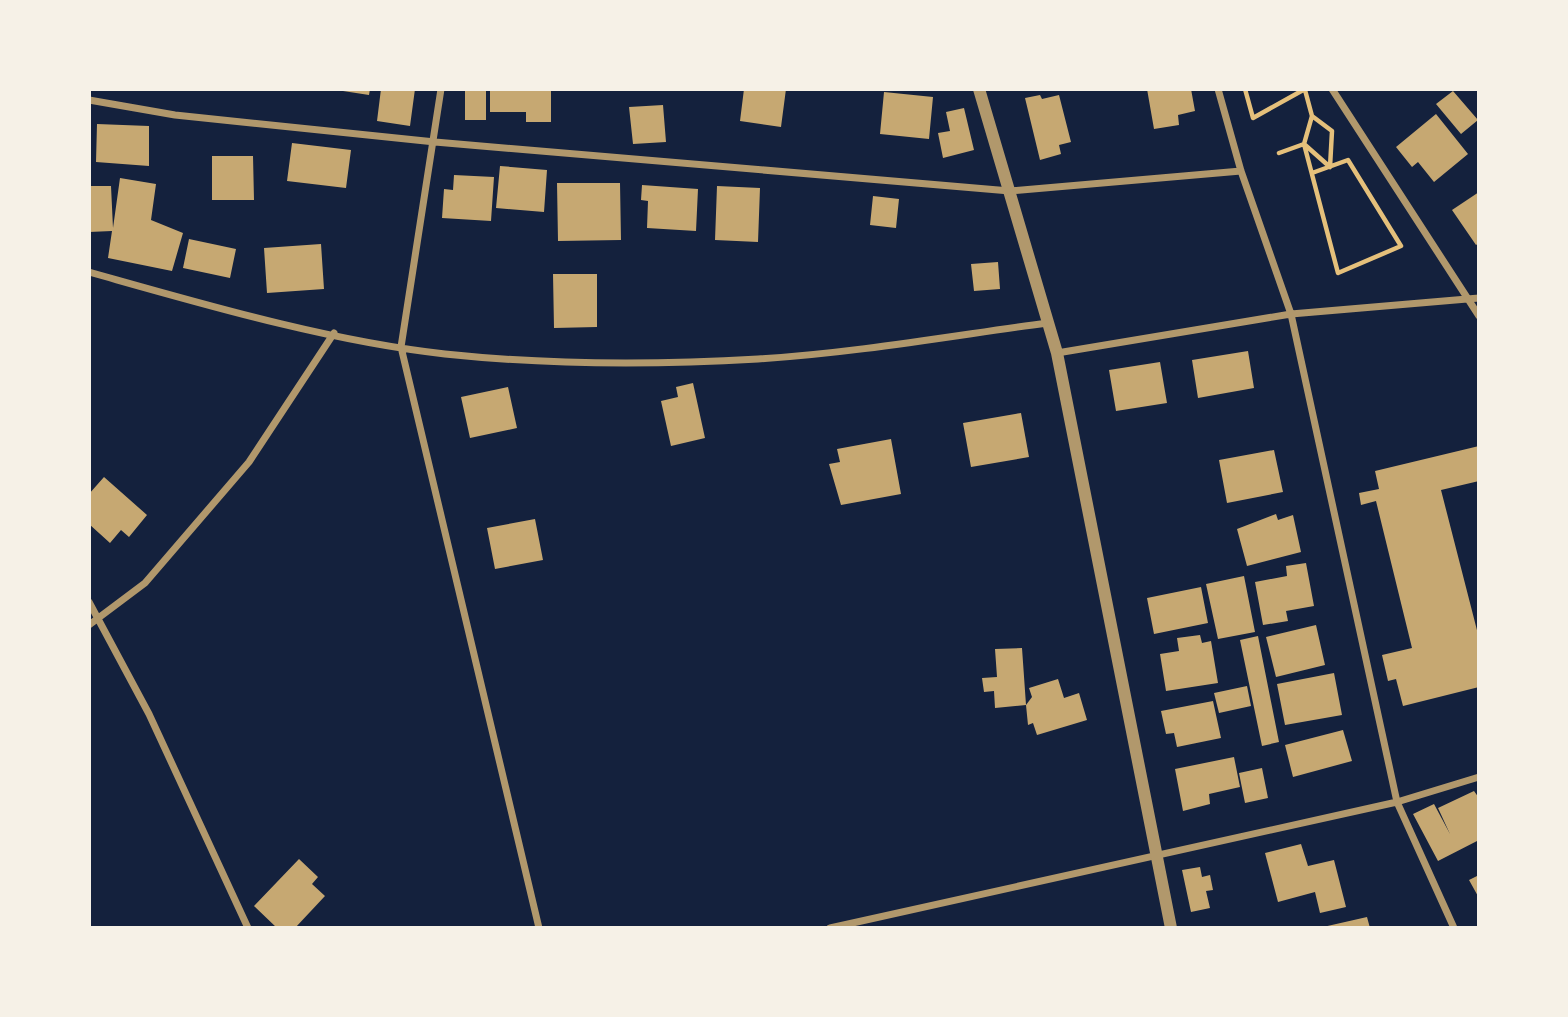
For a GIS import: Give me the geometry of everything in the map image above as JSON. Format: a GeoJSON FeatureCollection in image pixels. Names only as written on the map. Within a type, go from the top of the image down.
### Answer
{"type":"FeatureCollection","features":[{"type":"Feature","properties":{"kind":"street"},"geometry":{"type":"LineString","coordinates":[[441,89],[435,142],[401,347],[539,928]]}},
{"type":"Feature","properties":{"kind":"street"},"geometry":{"type":"LineString","coordinates":[[979,89],[1057,353],[1154,856],[1171,928]]}},
{"type":"Feature","properties":{"kind":"street"},"geometry":{"type":"LineString","coordinates":[[1218,89],[1241,171],[1290,314],[1397,802],[1454,928]]}},
{"type":"Feature","properties":{"kind":"street"},"geometry":{"type":"LineString","coordinates":[[1332,89],[1479,316]]}},
{"type":"Feature","properties":{"kind":"street"},"geometry":{"type":"LineString","coordinates":[[89,100],[175,115],[435,142],[1010,191],[1241,171]]}},
{"type":"Feature","properties":{"kind":"street"},"geometry":{"type":"LineString","coordinates":[[89,272],[195,302],[401,347],[512,360],[601,364],[745,359],[1047,323]]}},
{"type":"Feature","properties":{"kind":"street"},"geometry":{"type":"LineString","coordinates":[[1057,353],[1290,314],[1469,301],[1479,298]]}},
{"type":"Feature","properties":{"kind":"street"},"geometry":{"type":"LineString","coordinates":[[89,625],[100,620],[145,583],[249,462],[334,333]]}},
{"type":"Feature","properties":{"kind":"street"},"geometry":{"type":"LineString","coordinates":[[89,602],[177,771],[248,928]]}},
{"type":"Feature","properties":{"kind":"street"},"geometry":{"type":"LineString","coordinates":[[830,928],[1397,802],[1479,777]]}},
{"type":"Feature","properties":{"kind":"path"},"geometry":{"type":"LineString","coordinates":[[1252,89],[1245,91],[1254,118],[1305,89],[1312,116],[1304,144],[1338,272],[1401,246],[1348,160],[1312,173]]}},
{"type":"Feature","properties":{"kind":"path"},"geometry":{"type":"LineString","coordinates":[[1312,116],[1332,131],[1330,167]]}},
{"type":"Feature","properties":{"kind":"path"},"geometry":{"type":"LineString","coordinates":[[1279,153],[1304,144]]}},
{"type":"Feature","properties":{"kind":"path"},"geometry":{"type":"LineString","coordinates":[[1304,144],[1330,167]]}},
{"type":"Feature","properties":{"kind":"building"},"geometry":{"type":"Polygon","coordinates":[[[330,89],[370,89],[369,95],[330,89]]]}},
{"type":"Feature","properties":{"kind":"building"},"geometry":{"type":"Polygon","coordinates":[[[381,89],[415,89],[410,126],[377,121],[381,89]]]}},
{"type":"Feature","properties":{"kind":"building"},"geometry":{"type":"Polygon","coordinates":[[[465,89],[486,89],[486,120],[465,120],[465,89]]]}},
{"type":"Feature","properties":{"kind":"building"},"geometry":{"type":"Polygon","coordinates":[[[490,89],[551,89],[551,122],[526,122],[526,112],[490,112],[490,89]]]}},
{"type":"Feature","properties":{"kind":"building"},"geometry":{"type":"Polygon","coordinates":[[[744,89],[786,89],[781,127],[740,121],[744,89]]]}},
{"type":"Feature","properties":{"kind":"building"},"geometry":{"type":"Polygon","coordinates":[[[1147,89],[1191,89],[1195,111],[1178,115],[1179,125],[1154,129],[1147,89]]]}},
{"type":"Feature","properties":{"kind":"building"},"geometry":{"type":"Polygon","coordinates":[[[1453,91],[1478,120],[1461,134],[1436,104],[1453,91]]]}},
{"type":"Feature","properties":{"kind":"building"},"geometry":{"type":"Polygon","coordinates":[[[884,92],[933,97],[929,139],[880,134],[884,92]]]}},
{"type":"Feature","properties":{"kind":"building"},"geometry":{"type":"Polygon","coordinates":[[[1040,95],[1042,99],[1059,95],[1071,142],[1059,145],[1061,154],[1040,160],[1025,98],[1040,95]]]}},
{"type":"Feature","properties":{"kind":"building"},"geometry":{"type":"Polygon","coordinates":[[[663,105],[666,142],[633,144],[629,107],[663,105]]]}},
{"type":"Feature","properties":{"kind":"building"},"geometry":{"type":"Polygon","coordinates":[[[964,108],[974,150],[943,158],[938,133],[950,131],[946,112],[964,108]]]}},
{"type":"Feature","properties":{"kind":"building"},"geometry":{"type":"Polygon","coordinates":[[[1436,114],[1468,154],[1434,182],[1418,162],[1412,167],[1396,147],[1436,114]]]}},
{"type":"Feature","properties":{"kind":"building"},"geometry":{"type":"Polygon","coordinates":[[[97,124],[149,126],[149,166],[96,162],[97,124]]]}},
{"type":"Feature","properties":{"kind":"building"},"geometry":{"type":"Polygon","coordinates":[[[292,143],[351,150],[346,188],[287,181],[292,143]]]}},
{"type":"Feature","properties":{"kind":"building"},"geometry":{"type":"Polygon","coordinates":[[[212,156],[253,156],[254,200],[212,200],[212,156]]]}},
{"type":"Feature","properties":{"kind":"building"},"geometry":{"type":"Polygon","coordinates":[[[500,166],[547,170],[544,212],[496,208],[500,166]]]}},
{"type":"Feature","properties":{"kind":"building"},"geometry":{"type":"Polygon","coordinates":[[[454,175],[494,177],[491,221],[442,218],[444,189],[453,190],[454,175]]]}},
{"type":"Feature","properties":{"kind":"building"},"geometry":{"type":"Polygon","coordinates":[[[120,178],[156,184],[151,220],[183,233],[172,271],[108,258],[112,231],[89,232],[89,186],[111,186],[113,228],[120,178]]]}},
{"type":"Feature","properties":{"kind":"building"},"geometry":{"type":"Polygon","coordinates":[[[557,183],[620,183],[621,240],[558,241],[557,183]]]}},
{"type":"Feature","properties":{"kind":"building"},"geometry":{"type":"Polygon","coordinates":[[[642,185],[698,189],[696,231],[647,228],[648,201],[641,200],[642,185]]]}},
{"type":"Feature","properties":{"kind":"building"},"geometry":{"type":"Polygon","coordinates":[[[717,186],[760,188],[758,242],[715,240],[717,186]]]}},
{"type":"Feature","properties":{"kind":"building"},"geometry":{"type":"Polygon","coordinates":[[[1479,192],[1479,243],[1476,245],[1452,210],[1479,192]]]}},
{"type":"Feature","properties":{"kind":"building"},"geometry":{"type":"Polygon","coordinates":[[[873,196],[899,199],[896,228],[870,225],[873,196]]]}},
{"type":"Feature","properties":{"kind":"building"},"geometry":{"type":"Polygon","coordinates":[[[189,239],[236,249],[230,278],[183,268],[189,239]]]}},
{"type":"Feature","properties":{"kind":"building"},"geometry":{"type":"Polygon","coordinates":[[[321,244],[324,289],[267,293],[264,248],[321,244]]]}},
{"type":"Feature","properties":{"kind":"building"},"geometry":{"type":"Polygon","coordinates":[[[998,262],[1000,289],[974,291],[971,264],[998,262]]]}},
{"type":"Feature","properties":{"kind":"building"},"geometry":{"type":"Polygon","coordinates":[[[553,274],[597,274],[597,327],[554,328],[553,274]]]}},
{"type":"Feature","properties":{"kind":"building"},"geometry":{"type":"Polygon","coordinates":[[[1248,351],[1254,388],[1198,398],[1192,360],[1248,351]]]}},
{"type":"Feature","properties":{"kind":"building"},"geometry":{"type":"Polygon","coordinates":[[[1160,362],[1167,403],[1116,411],[1109,370],[1160,362]]]}},
{"type":"Feature","properties":{"kind":"building"},"geometry":{"type":"Polygon","coordinates":[[[693,383],[705,438],[671,446],[661,401],[678,397],[676,387],[693,383]]]}},
{"type":"Feature","properties":{"kind":"building"},"geometry":{"type":"Polygon","coordinates":[[[508,387],[517,428],[470,438],[461,397],[508,387]]]}},
{"type":"Feature","properties":{"kind":"building"},"geometry":{"type":"Polygon","coordinates":[[[1021,413],[1029,457],[971,467],[963,423],[1021,413]]]}},
{"type":"Feature","properties":{"kind":"building"},"geometry":{"type":"Polygon","coordinates":[[[891,439],[901,494],[841,505],[829,464],[840,462],[837,449],[891,439]]]}},
{"type":"Feature","properties":{"kind":"building"},"geometry":{"type":"Polygon","coordinates":[[[1479,446],[1479,481],[1441,490],[1479,638],[1479,687],[1403,706],[1396,679],[1388,681],[1382,655],[1412,648],[1376,501],[1361,505],[1359,493],[1379,489],[1375,471],[1479,446]]]}},
{"type":"Feature","properties":{"kind":"building"},"geometry":{"type":"Polygon","coordinates":[[[1274,450],[1283,492],[1227,503],[1219,460],[1274,450]]]}},
{"type":"Feature","properties":{"kind":"building"},"geometry":{"type":"Polygon","coordinates":[[[104,477],[147,515],[129,537],[121,530],[110,543],[89,524],[89,494],[104,477]]]}},
{"type":"Feature","properties":{"kind":"building"},"geometry":{"type":"Polygon","coordinates":[[[1276,514],[1278,520],[1293,515],[1301,552],[1247,566],[1237,529],[1276,514]]]}},
{"type":"Feature","properties":{"kind":"building"},"geometry":{"type":"Polygon","coordinates":[[[535,519],[543,560],[495,569],[487,528],[535,519]]]}},
{"type":"Feature","properties":{"kind":"building"},"geometry":{"type":"Polygon","coordinates":[[[1306,563],[1314,606],[1286,611],[1288,621],[1263,625],[1255,582],[1287,576],[1286,566],[1306,563]]]}},
{"type":"Feature","properties":{"kind":"building"},"geometry":{"type":"Polygon","coordinates":[[[1244,576],[1255,632],[1218,639],[1206,584],[1244,576]]]}},
{"type":"Feature","properties":{"kind":"building"},"geometry":{"type":"Polygon","coordinates":[[[1201,587],[1208,623],[1154,634],[1147,598],[1201,587]]]}},
{"type":"Feature","properties":{"kind":"building"},"geometry":{"type":"Polygon","coordinates":[[[1316,625],[1325,665],[1276,677],[1266,637],[1316,625]]]}},
{"type":"Feature","properties":{"kind":"building"},"geometry":{"type":"Polygon","coordinates":[[[1200,635],[1202,643],[1211,641],[1218,683],[1166,691],[1160,654],[1179,651],[1177,638],[1200,635]]]}},
{"type":"Feature","properties":{"kind":"building"},"geometry":{"type":"Polygon","coordinates":[[[1258,636],[1279,742],[1262,746],[1240,640],[1258,636]]]}},
{"type":"Feature","properties":{"kind":"building"},"geometry":{"type":"Polygon","coordinates":[[[1022,648],[1026,705],[995,708],[994,691],[984,692],[982,678],[997,677],[995,649],[1022,648]]]}},
{"type":"Feature","properties":{"kind":"building"},"geometry":{"type":"Polygon","coordinates":[[[1334,673],[1342,715],[1285,725],[1277,684],[1334,673]]]}},
{"type":"Feature","properties":{"kind":"building"},"geometry":{"type":"Polygon","coordinates":[[[1058,679],[1064,698],[1079,693],[1087,720],[1037,735],[1033,723],[1028,725],[1026,705],[1032,697],[1029,688],[1058,679]]]}},
{"type":"Feature","properties":{"kind":"building"},"geometry":{"type":"Polygon","coordinates":[[[1247,686],[1251,706],[1219,713],[1214,693],[1247,686]]]}},
{"type":"Feature","properties":{"kind":"building"},"geometry":{"type":"Polygon","coordinates":[[[1213,701],[1221,738],[1177,747],[1174,733],[1166,734],[1161,711],[1213,701]]]}},
{"type":"Feature","properties":{"kind":"building"},"geometry":{"type":"Polygon","coordinates":[[[1343,730],[1352,761],[1293,777],[1285,745],[1343,730]]]}},
{"type":"Feature","properties":{"kind":"building"},"geometry":{"type":"Polygon","coordinates":[[[1234,757],[1240,787],[1209,794],[1210,804],[1183,811],[1175,769],[1234,757]]]}},
{"type":"Feature","properties":{"kind":"building"},"geometry":{"type":"Polygon","coordinates":[[[1262,768],[1268,798],[1245,803],[1239,773],[1262,768]]]}},
{"type":"Feature","properties":{"kind":"building"},"geometry":{"type":"Polygon","coordinates":[[[1474,791],[1479,798],[1479,840],[1438,861],[1413,814],[1434,804],[1450,834],[1438,808],[1474,791]]]}},
{"type":"Feature","properties":{"kind":"building"},"geometry":{"type":"Polygon","coordinates":[[[1301,844],[1308,866],[1334,860],[1346,907],[1320,913],[1315,892],[1278,902],[1265,853],[1301,844]]]}},
{"type":"Feature","properties":{"kind":"building"},"geometry":{"type":"Polygon","coordinates":[[[299,859],[318,877],[312,884],[325,896],[295,928],[277,928],[254,906],[299,859]]]}},
{"type":"Feature","properties":{"kind":"building"},"geometry":{"type":"Polygon","coordinates":[[[1200,867],[1202,877],[1210,875],[1213,890],[1206,891],[1210,908],[1191,912],[1182,870],[1200,867]]]}},
{"type":"Feature","properties":{"kind":"building"},"geometry":{"type":"Polygon","coordinates":[[[1479,875],[1479,898],[1469,880],[1479,875]]]}},
{"type":"Feature","properties":{"kind":"building"},"geometry":{"type":"Polygon","coordinates":[[[1367,917],[1370,928],[1323,928],[1323,927],[1367,917]]]}}]}
